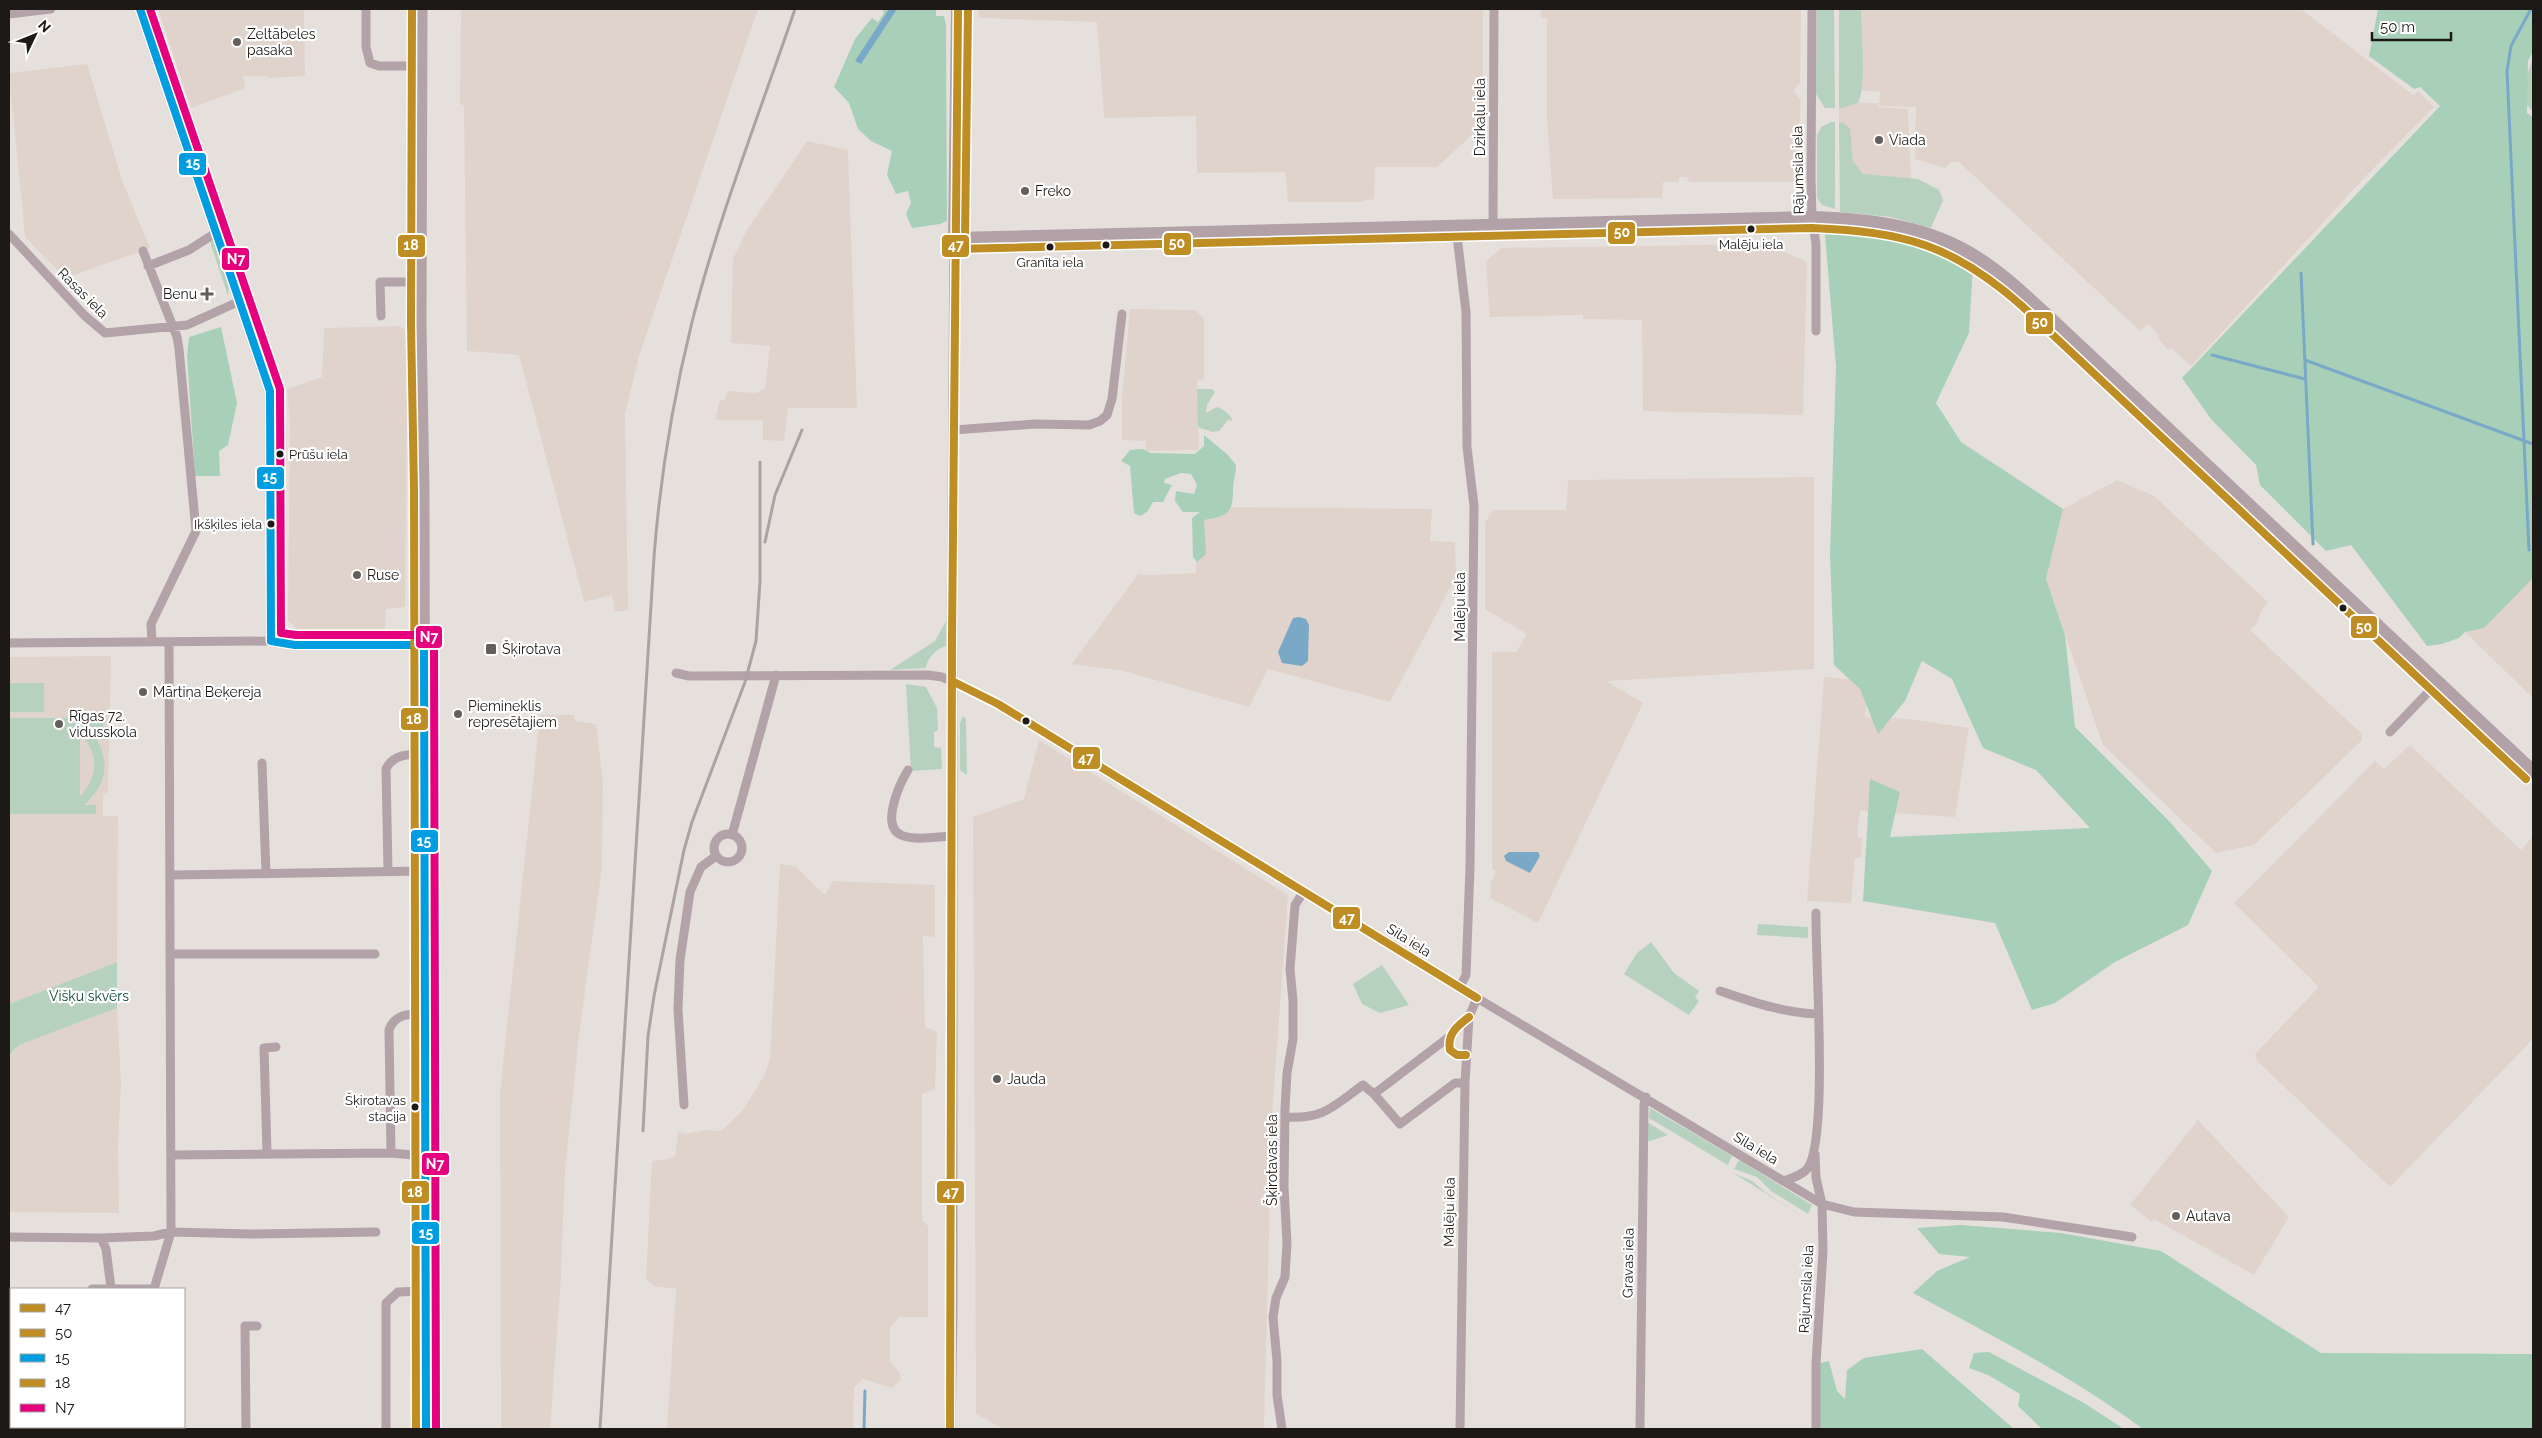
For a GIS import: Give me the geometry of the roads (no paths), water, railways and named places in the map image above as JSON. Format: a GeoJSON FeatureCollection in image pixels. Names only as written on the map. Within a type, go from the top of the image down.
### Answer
{"type":"FeatureCollection","features":[{"type":"Feature","properties":{"kind":"main road"},"geometry":{"type":"LineString","coordinates":[[958,9],[956,239],[1812,218],[1840,219],[1899,226],[1960,248],[1999,274],[2045,314],[2533,772]]}},
{"type":"Feature","properties":{"kind":"street"},"geometry":{"type":"LineString","coordinates":[[9,14],[51,9]]}},
{"type":"Feature","properties":{"kind":"street"},"geometry":{"type":"LineString","coordinates":[[140,9],[217,232],[271,397],[271,641]]}},
{"type":"Feature","properties":{"kind":"street"},"geometry":{"type":"LineString","coordinates":[[366,9],[366,47],[370,63],[379,66],[422,66]]}},
{"type":"Feature","properties":{"kind":"street"},"geometry":{"type":"LineString","coordinates":[[422,9],[421,282],[426,1429]]}},
{"type":"Feature","properties":{"kind":"street","name":"Dzirkaļu iela"},"geometry":{"type":"LineString","coordinates":[[1493,226],[1494,9]]}},
{"type":"Feature","properties":{"kind":"street","name":"Rājumsila iela"},"geometry":{"type":"LineString","coordinates":[[1812,9],[1812,218],[1816,244],[1816,331]]}},
{"type":"Feature","properties":{"kind":"street","name":"Malēju iela"},"geometry":{"type":"LineString","coordinates":[[1456,227],[1466,312],[1467,447],[1474,506],[1470,866],[1466,975],[1460,987]]}},
{"type":"Feature","properties":{"kind":"street"},"geometry":{"type":"LineString","coordinates":[[148,266],[189,250],[217,232]]}},
{"type":"Feature","properties":{"kind":"street","name":"Rasas iela"},"geometry":{"type":"LineString","coordinates":[[9,234],[84,315],[105,333],[187,324],[240,301]]}},
{"type":"Feature","properties":{"kind":"street"},"geometry":{"type":"LineString","coordinates":[[950,1429],[956,239]]}},
{"type":"Feature","properties":{"kind":"street"},"geometry":{"type":"LineString","coordinates":[[143,251],[179,349],[196,530],[151,624],[152,642]]}},
{"type":"Feature","properties":{"kind":"street"},"geometry":{"type":"LineString","coordinates":[[381,316],[380,282],[421,282]]}},
{"type":"Feature","properties":{"kind":"street"},"geometry":{"type":"LineString","coordinates":[[954,430],[1035,424],[1089,424],[1100,421],[1107,415],[1112,399],[1122,314]]}},
{"type":"Feature","properties":{"kind":"street"},"geometry":{"type":"LineString","coordinates":[[9,643],[271,641],[295,645],[424,645]]}},
{"type":"Feature","properties":{"kind":"street"},"geometry":{"type":"LineString","coordinates":[[153,1288],[171,1232],[169,642]]}},
{"type":"Feature","properties":{"kind":"street","name":"Sila iela"},"geometry":{"type":"LineString","coordinates":[[676,673],[689,676],[928,675],[954,682],[998,704],[1478,998],[1822,1204],[1854,1212],[2003,1217],[2132,1237]]}},
{"type":"Feature","properties":{"kind":"street"},"geometry":{"type":"LineString","coordinates":[[732,834],[776,675]]}},
{"type":"Feature","properties":{"kind":"street"},"geometry":{"type":"LineString","coordinates":[[2390,732],[2438,682]]}},
{"type":"Feature","properties":{"kind":"street"},"geometry":{"type":"LineString","coordinates":[[388,871],[386,769],[389,763],[396,758],[408,754],[424,754]]}},
{"type":"Feature","properties":{"kind":"street"},"geometry":{"type":"LineString","coordinates":[[262,763],[266,874]]}},
{"type":"Feature","properties":{"kind":"street"},"geometry":{"type":"LineString","coordinates":[[908,770],[896,793],[891,821],[894,829],[900,835],[952,836]]}},
{"type":"Feature","properties":{"kind":"street"},"geometry":{"type":"LineString","coordinates":[[732,834],[742,846],[738,858],[728,862],[721,861],[716,856],[715,842],[722,835],[732,834]]}},
{"type":"Feature","properties":{"kind":"street"},"geometry":{"type":"LineString","coordinates":[[684,1104],[678,1008],[680,960],[690,892],[701,867],[716,856]]}},
{"type":"Feature","properties":{"kind":"street"},"geometry":{"type":"LineString","coordinates":[[171,875],[424,871]]}},
{"type":"Feature","properties":{"kind":"street","name":"Šķirotavas iela"},"geometry":{"type":"LineString","coordinates":[[1282,1429],[1277,1395],[1278,1361],[1272,1317],[1285,1277],[1287,1243],[1284,1187],[1285,1117],[1287,1073],[1292,1039],[1293,1001],[1290,969],[1295,905],[1304,891]]}},
{"type":"Feature","properties":{"kind":"street","name":"Rājumsila iela"},"geometry":{"type":"LineString","coordinates":[[1816,913],[1818,1097],[1815,1152],[1816,1178],[1822,1204],[1823,1251],[1816,1364],[1816,1429]]}},
{"type":"Feature","properties":{"kind":"street"},"geometry":{"type":"LineString","coordinates":[[171,954],[372,951]]}},
{"type":"Feature","properties":{"kind":"street"},"geometry":{"type":"LineString","coordinates":[[1720,991],[1768,1008],[1818,1014]]}},
{"type":"Feature","properties":{"kind":"street","name":"Malēju iela"},"geometry":{"type":"LineString","coordinates":[[1460,1429],[1465,1083],[1469,1017],[1478,998]]}},
{"type":"Feature","properties":{"kind":"street"},"geometry":{"type":"LineString","coordinates":[[391,1153],[389,1030],[393,1021],[400,1016],[425,1014]]}},
{"type":"Feature","properties":{"kind":"street"},"geometry":{"type":"LineString","coordinates":[[1374,1094],[1449,1037]]}},
{"type":"Feature","properties":{"kind":"street"},"geometry":{"type":"LineString","coordinates":[[267,1153],[264,1048],[276,1047]]}},
{"type":"Feature","properties":{"kind":"street"},"geometry":{"type":"LineString","coordinates":[[1285,1117],[1307,1118],[1323,1114],[1363,1085],[1374,1094],[1400,1124],[1455,1083],[1465,1083]]}},
{"type":"Feature","properties":{"kind":"street","name":"Gravas iela"},"geometry":{"type":"LineString","coordinates":[[1640,1429],[1644,1104],[1646,1097]]}},
{"type":"Feature","properties":{"kind":"street"},"geometry":{"type":"LineString","coordinates":[[1783,1181],[1797,1176],[1807,1168],[1815,1152]]}},
{"type":"Feature","properties":{"kind":"street"},"geometry":{"type":"LineString","coordinates":[[171,1155],[391,1153],[424,1156]]}},
{"type":"Feature","properties":{"kind":"street"},"geometry":{"type":"LineString","coordinates":[[9,1237],[101,1238],[154,1236],[171,1232],[251,1234],[376,1232]]}},
{"type":"Feature","properties":{"kind":"street"},"geometry":{"type":"LineString","coordinates":[[101,1238],[106,1249],[112,1288]]}},
{"type":"Feature","properties":{"kind":"street"},"geometry":{"type":"LineString","coordinates":[[386,1429],[386,1303],[398,1292],[425,1291]]}},
{"type":"Feature","properties":{"kind":"street"},"geometry":{"type":"LineString","coordinates":[[246,1429],[245,1326],[257,1326]]}},
{"type":"Feature","properties":{"kind":"water"},"geometry":{"type":"Polygon","coordinates":[[[889,9],[897,9],[861,64],[855,61],[889,9]]]}},
{"type":"Feature","properties":{"kind":"water"},"geometry":{"type":"Polygon","coordinates":[[[1293,618],[1306,619],[1309,625],[1308,661],[1302,666],[1282,663],[1278,652],[1293,618]]]}},
{"type":"Feature","properties":{"kind":"water"},"geometry":{"type":"Polygon","coordinates":[[[1509,852],[1538,852],[1540,856],[1530,873],[1506,861],[1504,856],[1509,852]]]}},
{"type":"Feature","properties":{"kind":"waterway"},"geometry":{"type":"LineString","coordinates":[[2529,550],[2507,71],[2511,46],[2531,9]]}},
{"type":"Feature","properties":{"kind":"waterway"},"geometry":{"type":"LineString","coordinates":[[2301,273],[2313,544]]}},
{"type":"Feature","properties":{"kind":"waterway"},"geometry":{"type":"LineString","coordinates":[[2212,355],[2305,379]]}},
{"type":"Feature","properties":{"kind":"waterway"},"geometry":{"type":"LineString","coordinates":[[2305,360],[2533,444]]}},
{"type":"Feature","properties":{"kind":"waterway"},"geometry":{"type":"LineString","coordinates":[[864,1429],[865,1391]]}},
{"type":"Feature","properties":{"kind":"railway"},"geometry":{"type":"LineString","coordinates":[[600,1429],[654,557],[664,468],[679,380],[703,282],[727,204],[795,9]]}},
{"type":"Feature","properties":{"kind":"railway"},"geometry":{"type":"LineString","coordinates":[[765,542],[775,495],[802,430]]}},
{"type":"Feature","properties":{"kind":"railway"},"geometry":{"type":"LineString","coordinates":[[643,1131],[648,1036],[654,996],[684,850],[692,822],[745,682],[756,641],[760,581],[760,462]]}},
{"type":"Feature","properties":{"kind":"place","name":"Zeltābeles pasaka"},"geometry":{"type":"Point","coordinates":[237,42]}},
{"type":"Feature","properties":{"kind":"place","name":"Viada"},"geometry":{"type":"Point","coordinates":[1879,140]}},
{"type":"Feature","properties":{"kind":"place","name":"Freko"},"geometry":{"type":"Point","coordinates":[1025,191]}},
{"type":"Feature","properties":{"kind":"place","name":"Malēju iela"},"geometry":{"type":"Point","coordinates":[1751,229]}},
{"type":"Feature","properties":{"kind":"place","name":"Granīta iela"},"geometry":{"type":"Point","coordinates":[1050,247]}},
{"type":"Feature","properties":{"kind":"place","name":"Benu"},"geometry":{"type":"Point","coordinates":[207,294]}},
{"type":"Feature","properties":{"kind":"place","name":"Prūšu iela"},"geometry":{"type":"Point","coordinates":[280,454]}},
{"type":"Feature","properties":{"kind":"place","name":"Ikšķiles iela"},"geometry":{"type":"Point","coordinates":[271,524]}},
{"type":"Feature","properties":{"kind":"place","name":"Ruse"},"geometry":{"type":"Point","coordinates":[357,575]}},
{"type":"Feature","properties":{"kind":"place","name":"Šķirotava"},"geometry":{"type":"Point","coordinates":[491,649]}},
{"type":"Feature","properties":{"kind":"place","name":"Mārtiņa Beķereja"},"geometry":{"type":"Point","coordinates":[143,692]}},
{"type":"Feature","properties":{"kind":"place","name":"Piemineklis represētajiem"},"geometry":{"type":"Point","coordinates":[458,714]}},
{"type":"Feature","properties":{"kind":"place","name":"Rīgas 72. vidusskola"},"geometry":{"type":"Point","coordinates":[59,724]}},
{"type":"Feature","properties":{"kind":"place","name":"Jauda"},"geometry":{"type":"Point","coordinates":[997,1079]}},
{"type":"Feature","properties":{"kind":"place","name":"Šķirotavas stacija"},"geometry":{"type":"Point","coordinates":[415,1107]}},
{"type":"Feature","properties":{"kind":"place","name":"Autava"},"geometry":{"type":"Point","coordinates":[2176,1216]}},
{"type":"Feature","properties":{"kind":"park label","name":"Višķu skvērs"},"geometry":{"type":"Point","coordinates":[89,996]}}]}
